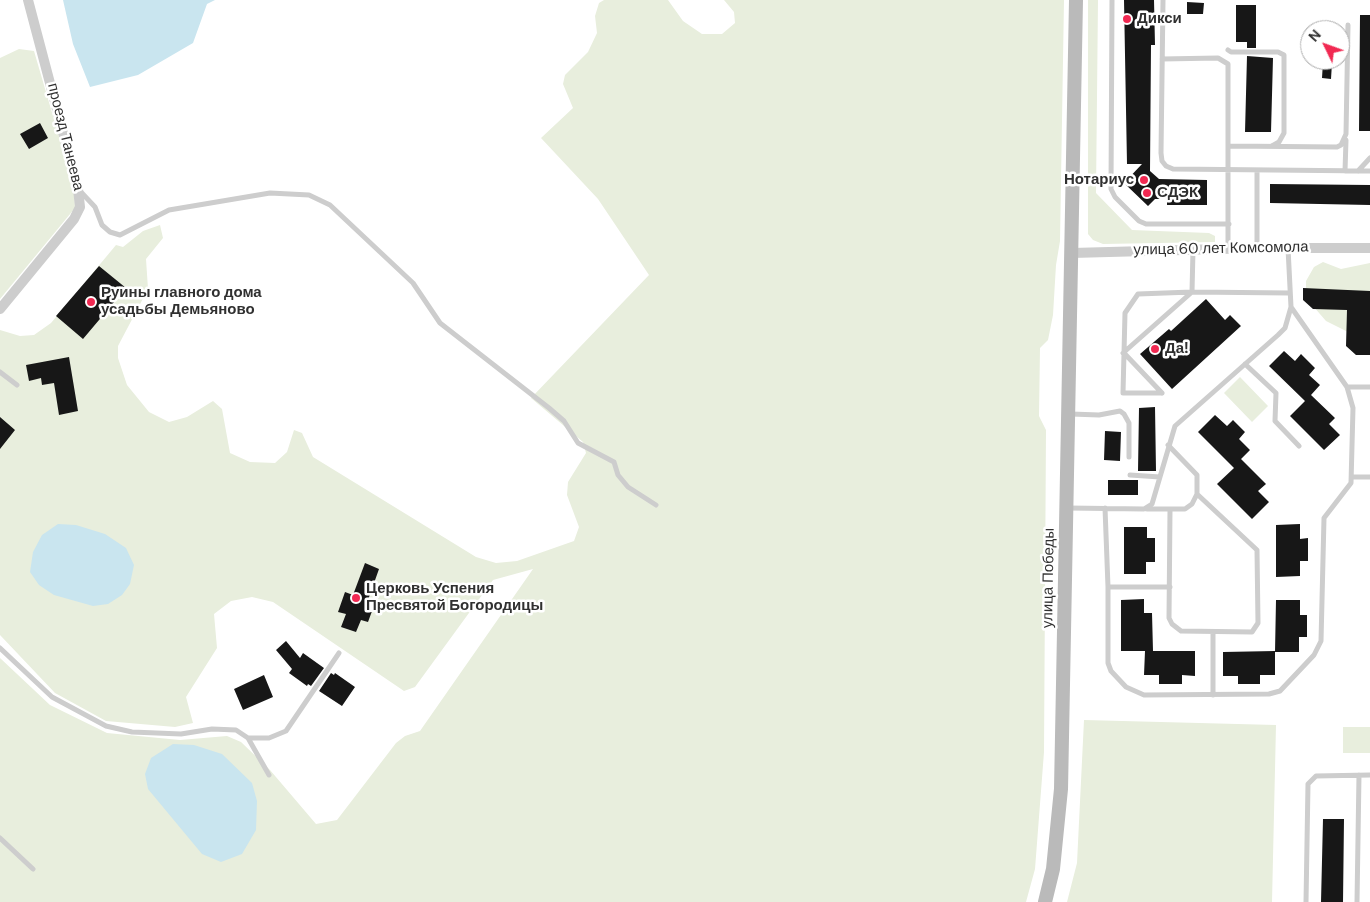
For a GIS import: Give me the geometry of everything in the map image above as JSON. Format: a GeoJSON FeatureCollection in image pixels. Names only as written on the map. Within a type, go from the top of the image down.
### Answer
{"type":"FeatureCollection","features":[{"type":"Feature","properties":{"kind":"street","name":"проезд Танеева"},"geometry":{"type":"LineString","coordinates":[[0,308],[74,219],[80,207],[78,189],[28,0]]}},
{"type":"Feature","properties":{"kind":"street","name":"улица Победы"},"geometry":{"type":"LineString","coordinates":[[1045,902],[1053,869],[1061,789],[1076,0]]}},
{"type":"Feature","properties":{"kind":"street","name":"улица 60 лет Комсомола"},"geometry":{"type":"LineString","coordinates":[[1072,253],[1257,248],[1370,248]]}},
{"type":"Feature","properties":{"kind":"lane"},"geometry":{"type":"LineString","coordinates":[[1112,0],[1111,188],[1115,197],[1140,221],[1146,224],[1229,224]]}},
{"type":"Feature","properties":{"kind":"lane"},"geometry":{"type":"LineString","coordinates":[[1163,0],[1162,161],[1173,169],[1370,171]]}},
{"type":"Feature","properties":{"kind":"lane"},"geometry":{"type":"LineString","coordinates":[[1228,50],[1231,52],[1278,52],[1284,55],[1284,133],[1278,142],[1269,146]]}},
{"type":"Feature","properties":{"kind":"lane"},"geometry":{"type":"LineString","coordinates":[[1162,58],[1218,58],[1228,64],[1228,250]]}},
{"type":"Feature","properties":{"kind":"lane"},"geometry":{"type":"LineString","coordinates":[[1345,171],[1347,70]]}},
{"type":"Feature","properties":{"kind":"lane"},"geometry":{"type":"LineString","coordinates":[[1229,146],[1337,147],[1344,141],[1346,134]]}},
{"type":"Feature","properties":{"kind":"lane"},"geometry":{"type":"LineString","coordinates":[[1358,171],[1370,158]]}},
{"type":"Feature","properties":{"kind":"lane"},"geometry":{"type":"LineString","coordinates":[[1257,170],[1257,248]]}},
{"type":"Feature","properties":{"kind":"lane"},"geometry":{"type":"LineString","coordinates":[[78,189],[95,207],[102,225],[110,232],[120,235],[169,210],[270,193],[309,195],[330,204],[413,283],[440,323],[550,408],[564,421],[578,443],[614,462],[618,475],[628,487],[656,505]]}},
{"type":"Feature","properties":{"kind":"lane"},"geometry":{"type":"LineString","coordinates":[[1144,509],[1148,508],[1155,500],[1168,445],[1179,421],[1285,328],[1291,308],[1288,248]]}},
{"type":"Feature","properties":{"kind":"lane"},"geometry":{"type":"LineString","coordinates":[[1124,353],[1192,292],[1193,250]]}},
{"type":"Feature","properties":{"kind":"lane"},"geometry":{"type":"LineString","coordinates":[[1124,353],[1162,392],[1123,393],[1124,353],[1125,313],[1138,294],[1192,292],[1289,293]]}},
{"type":"Feature","properties":{"kind":"lane"},"geometry":{"type":"LineString","coordinates":[[1105,508],[1108,663],[1116,678],[1126,687],[1144,695],[1269,694],[1280,691],[1317,651],[1321,641],[1324,518],[1349,488],[1352,477],[1353,408],[1347,387],[1291,308]]}},
{"type":"Feature","properties":{"kind":"lane"},"geometry":{"type":"LineString","coordinates":[[1246,364],[1276,393],[1275,421],[1299,446]]}},
{"type":"Feature","properties":{"kind":"lane"},"geometry":{"type":"LineString","coordinates":[[0,372],[17,385]]}},
{"type":"Feature","properties":{"kind":"lane"},"geometry":{"type":"LineString","coordinates":[[1347,387],[1370,387]]}},
{"type":"Feature","properties":{"kind":"lane"},"geometry":{"type":"LineString","coordinates":[[1068,414],[1099,415],[1120,411],[1129,423],[1129,457]]}},
{"type":"Feature","properties":{"kind":"lane"},"geometry":{"type":"LineString","coordinates":[[1066,508],[1186,509],[1192,504],[1197,494],[1196,475],[1168,445]]}},
{"type":"Feature","properties":{"kind":"lane"},"geometry":{"type":"LineString","coordinates":[[1130,475],[1160,477]]}},
{"type":"Feature","properties":{"kind":"lane"},"geometry":{"type":"LineString","coordinates":[[1352,477],[1370,477]]}},
{"type":"Feature","properties":{"kind":"lane"},"geometry":{"type":"LineString","coordinates":[[1170,510],[1170,618],[1176,630],[1252,632],[1258,623],[1258,555],[1254,546],[1197,494]]}},
{"type":"Feature","properties":{"kind":"lane"},"geometry":{"type":"LineString","coordinates":[[1108,587],[1170,587]]}},
{"type":"Feature","properties":{"kind":"lane"},"geometry":{"type":"LineString","coordinates":[[1213,632],[1213,695]]}},
{"type":"Feature","properties":{"kind":"lane"},"geometry":{"type":"LineString","coordinates":[[0,648],[52,697],[106,726],[132,732],[181,734],[212,729],[236,730],[248,738],[269,775]]}},
{"type":"Feature","properties":{"kind":"lane"},"geometry":{"type":"LineString","coordinates":[[248,738],[269,738],[286,731],[339,653]]}},
{"type":"Feature","properties":{"kind":"lane"},"geometry":{"type":"LineString","coordinates":[[1357,902],[1358,775]]}},
{"type":"Feature","properties":{"kind":"lane"},"geometry":{"type":"LineString","coordinates":[[1306,902],[1308,784],[1316,776],[1370,775]]}},
{"type":"Feature","properties":{"kind":"lane"},"geometry":{"type":"LineString","coordinates":[[0,838],[33,869]]}},
{"type":"Feature","properties":{"kind":"green space"},"geometry":{"type":"Polygon","coordinates":[[[604,0],[668,0],[683,21],[702,34],[722,34],[735,23],[734,12],[724,0],[1064,0],[1060,241],[1056,265],[1053,315],[1048,340],[1040,348],[1039,416],[1046,430],[1044,752],[1035,869],[1026,902],[0,902],[0,658],[50,705],[107,733],[180,740],[227,736],[241,742],[270,770],[316,824],[337,820],[396,743],[405,736],[420,731],[533,569],[493,580],[415,687],[404,691],[273,602],[252,597],[231,601],[214,614],[217,648],[186,697],[193,723],[175,727],[106,721],[55,693],[0,635],[0,330],[20,336],[34,335],[51,323],[116,245],[123,247],[143,231],[160,225],[163,238],[146,259],[148,289],[118,346],[118,358],[127,385],[149,412],[169,422],[187,417],[213,401],[222,409],[230,453],[250,462],[275,463],[287,452],[294,430],[302,433],[313,457],[476,557],[496,563],[517,561],[574,541],[579,527],[567,495],[568,482],[586,453],[583,442],[531,398],[649,275],[598,199],[541,138],[573,108],[563,84],[565,75],[588,52],[597,33],[595,16],[599,3],[604,0]]]}},
{"type":"Feature","properties":{"kind":"green space"},"geometry":{"type":"Polygon","coordinates":[[[1088,0],[1098,0],[1096,193],[1132,230],[1209,233],[1215,236],[1215,242],[1103,244],[1093,240],[1088,234],[1088,0]]]}},
{"type":"Feature","properties":{"kind":"green space"},"geometry":{"type":"Polygon","coordinates":[[[19,49],[34,51],[74,188],[75,208],[0,299],[0,58],[19,49]]]}},
{"type":"Feature","properties":{"kind":"green space"},"geometry":{"type":"Polygon","coordinates":[[[1323,262],[1341,269],[1370,263],[1370,343],[1326,321],[1313,306],[1306,294],[1306,281],[1314,267],[1323,262]]]}},
{"type":"Feature","properties":{"kind":"green space"},"geometry":{"type":"Polygon","coordinates":[[[1240,377],[1268,406],[1252,422],[1224,393],[1240,377]]]}},
{"type":"Feature","properties":{"kind":"green space"},"geometry":{"type":"Polygon","coordinates":[[[1084,720],[1276,725],[1272,902],[1067,902],[1077,863],[1084,720]]]}},
{"type":"Feature","properties":{"kind":"green space"},"geometry":{"type":"Polygon","coordinates":[[[1343,727],[1370,727],[1370,753],[1343,753],[1343,727]]]}},
{"type":"Feature","properties":{"kind":"water"},"geometry":{"type":"Polygon","coordinates":[[[63,0],[215,0],[207,4],[193,43],[138,75],[90,87],[73,44],[63,0]]]}},
{"type":"Feature","properties":{"kind":"water"},"geometry":{"type":"Polygon","coordinates":[[[58,524],[76,525],[105,534],[126,548],[134,565],[130,584],[122,595],[108,604],[93,606],[54,595],[39,585],[30,572],[33,552],[42,535],[58,524]]]}},
{"type":"Feature","properties":{"kind":"water"},"geometry":{"type":"Polygon","coordinates":[[[173,744],[194,745],[222,754],[252,783],[257,801],[256,830],[242,854],[221,862],[202,854],[148,789],[145,774],[151,758],[173,744]]]}},
{"type":"Feature","properties":{"kind":"building"},"geometry":{"type":"Polygon","coordinates":[[[1124,0],[1154,0],[1155,45],[1151,45],[1150,171],[1159,179],[1207,180],[1207,205],[1167,205],[1167,199],[1155,199],[1148,206],[1124,183],[1142,164],[1127,164],[1124,0]]]}},
{"type":"Feature","properties":{"kind":"building"},"geometry":{"type":"Polygon","coordinates":[[[1187,2],[1204,3],[1203,14],[1187,14],[1187,2]]]}},
{"type":"Feature","properties":{"kind":"building"},"geometry":{"type":"Polygon","coordinates":[[[1236,5],[1256,5],[1256,48],[1247,48],[1247,42],[1236,42],[1236,5]]]}},
{"type":"Feature","properties":{"kind":"building"},"geometry":{"type":"Polygon","coordinates":[[[1360,15],[1370,15],[1370,131],[1359,131],[1360,15]]]}},
{"type":"Feature","properties":{"kind":"building"},"geometry":{"type":"Polygon","coordinates":[[[1247,56],[1273,58],[1271,132],[1245,132],[1247,56]]]}},
{"type":"Feature","properties":{"kind":"building"},"geometry":{"type":"Polygon","coordinates":[[[1322,70],[1332,70],[1331,79],[1322,78],[1322,70]]]}},
{"type":"Feature","properties":{"kind":"building"},"geometry":{"type":"Polygon","coordinates":[[[40,123],[48,138],[29,149],[20,134],[40,123]]]}},
{"type":"Feature","properties":{"kind":"building"},"geometry":{"type":"Polygon","coordinates":[[[1270,184],[1370,185],[1370,205],[1270,203],[1270,184]]]}},
{"type":"Feature","properties":{"kind":"building","name":"Руины главного дома усадьбы Демьяново"},"geometry":{"type":"Polygon","coordinates":[[[99,266],[126,288],[83,339],[56,316],[99,266]]]}},
{"type":"Feature","properties":{"kind":"building"},"geometry":{"type":"Polygon","coordinates":[[[1303,288],[1370,291],[1370,355],[1356,355],[1346,346],[1347,310],[1313,309],[1303,300],[1303,288]]]}},
{"type":"Feature","properties":{"kind":"building"},"geometry":{"type":"Polygon","coordinates":[[[1206,299],[1225,320],[1230,315],[1241,326],[1172,389],[1140,354],[1169,329],[1171,331],[1206,299]]]}},
{"type":"Feature","properties":{"kind":"building"},"geometry":{"type":"Polygon","coordinates":[[[1284,351],[1295,361],[1301,354],[1315,368],[1309,375],[1320,385],[1311,395],[1335,418],[1329,424],[1340,435],[1324,450],[1290,416],[1305,401],[1269,366],[1284,351]]]}},
{"type":"Feature","properties":{"kind":"building"},"geometry":{"type":"Polygon","coordinates":[[[69,357],[78,411],[59,415],[54,383],[42,385],[41,378],[29,381],[26,365],[69,357]]]}},
{"type":"Feature","properties":{"kind":"building"},"geometry":{"type":"Polygon","coordinates":[[[1155,407],[1156,471],[1138,471],[1139,408],[1155,407]]]}},
{"type":"Feature","properties":{"kind":"building"},"geometry":{"type":"Polygon","coordinates":[[[1215,415],[1227,426],[1233,420],[1245,432],[1239,439],[1250,450],[1241,459],[1266,484],[1258,491],[1269,502],[1252,519],[1217,484],[1234,468],[1198,432],[1215,415]]]}},
{"type":"Feature","properties":{"kind":"building"},"geometry":{"type":"Polygon","coordinates":[[[0,417],[15,430],[0,449],[0,417]]]}},
{"type":"Feature","properties":{"kind":"building"},"geometry":{"type":"Polygon","coordinates":[[[1105,431],[1121,432],[1120,461],[1104,460],[1105,431]]]}},
{"type":"Feature","properties":{"kind":"building"},"geometry":{"type":"Polygon","coordinates":[[[1108,480],[1138,480],[1138,495],[1108,495],[1108,480]]]}},
{"type":"Feature","properties":{"kind":"building"},"geometry":{"type":"Polygon","coordinates":[[[1300,524],[1300,539],[1308,538],[1308,561],[1300,561],[1300,576],[1276,577],[1276,525],[1300,524]]]}},
{"type":"Feature","properties":{"kind":"building"},"geometry":{"type":"Polygon","coordinates":[[[1124,527],[1147,527],[1147,538],[1155,538],[1155,562],[1146,562],[1146,574],[1124,574],[1124,527]]]}},
{"type":"Feature","properties":{"kind":"building","name":"Церковь Успения Пресвятой Богородицы"},"geometry":{"type":"Polygon","coordinates":[[[365,563],[379,569],[368,600],[375,603],[368,622],[361,620],[356,632],[341,627],[346,614],[338,612],[345,592],[353,595],[365,563]]]}},
{"type":"Feature","properties":{"kind":"building"},"geometry":{"type":"Polygon","coordinates":[[[1144,599],[1144,613],[1152,613],[1153,651],[1121,651],[1121,600],[1144,599]]]}},
{"type":"Feature","properties":{"kind":"building"},"geometry":{"type":"Polygon","coordinates":[[[1276,600],[1300,600],[1300,615],[1307,615],[1307,637],[1299,637],[1299,652],[1275,652],[1276,600]]]}},
{"type":"Feature","properties":{"kind":"building"},"geometry":{"type":"Polygon","coordinates":[[[286,641],[300,658],[303,653],[324,668],[311,686],[308,684],[307,686],[289,673],[292,669],[276,650],[286,641]]]}},
{"type":"Feature","properties":{"kind":"building"},"geometry":{"type":"Polygon","coordinates":[[[1145,651],[1195,651],[1195,676],[1182,675],[1182,684],[1159,684],[1159,675],[1144,675],[1145,651]]]}},
{"type":"Feature","properties":{"kind":"building"},"geometry":{"type":"Polygon","coordinates":[[[1275,651],[1275,675],[1260,675],[1260,684],[1238,684],[1238,676],[1223,676],[1223,652],[1275,651]]]}},
{"type":"Feature","properties":{"kind":"building"},"geometry":{"type":"Polygon","coordinates":[[[331,673],[334,675],[335,673],[355,687],[342,706],[319,691],[331,673]]]}},
{"type":"Feature","properties":{"kind":"building"},"geometry":{"type":"Polygon","coordinates":[[[264,675],[273,697],[243,710],[234,689],[264,675]]]}},
{"type":"Feature","properties":{"kind":"building"},"geometry":{"type":"Polygon","coordinates":[[[1323,819],[1344,819],[1343,902],[1321,902],[1323,819]]]}},
{"type":"Feature","properties":{"kind":"place","name":"Дикси"},"geometry":{"type":"Point","coordinates":[1127,19]}},
{"type":"Feature","properties":{"kind":"place","name":"Нотариус"},"geometry":{"type":"Point","coordinates":[1144,180]}},
{"type":"Feature","properties":{"kind":"place","name":"СДЭК"},"geometry":{"type":"Point","coordinates":[1147,193]}},
{"type":"Feature","properties":{"kind":"place","name":"Руины главного дома усадьбы Демьяново"},"geometry":{"type":"Point","coordinates":[91,302]}},
{"type":"Feature","properties":{"kind":"place","name":"Да!"},"geometry":{"type":"Point","coordinates":[1155,349]}},
{"type":"Feature","properties":{"kind":"place","name":"Церковь Успения Пресвятой Богородицы"},"geometry":{"type":"Point","coordinates":[356,598]}}]}
